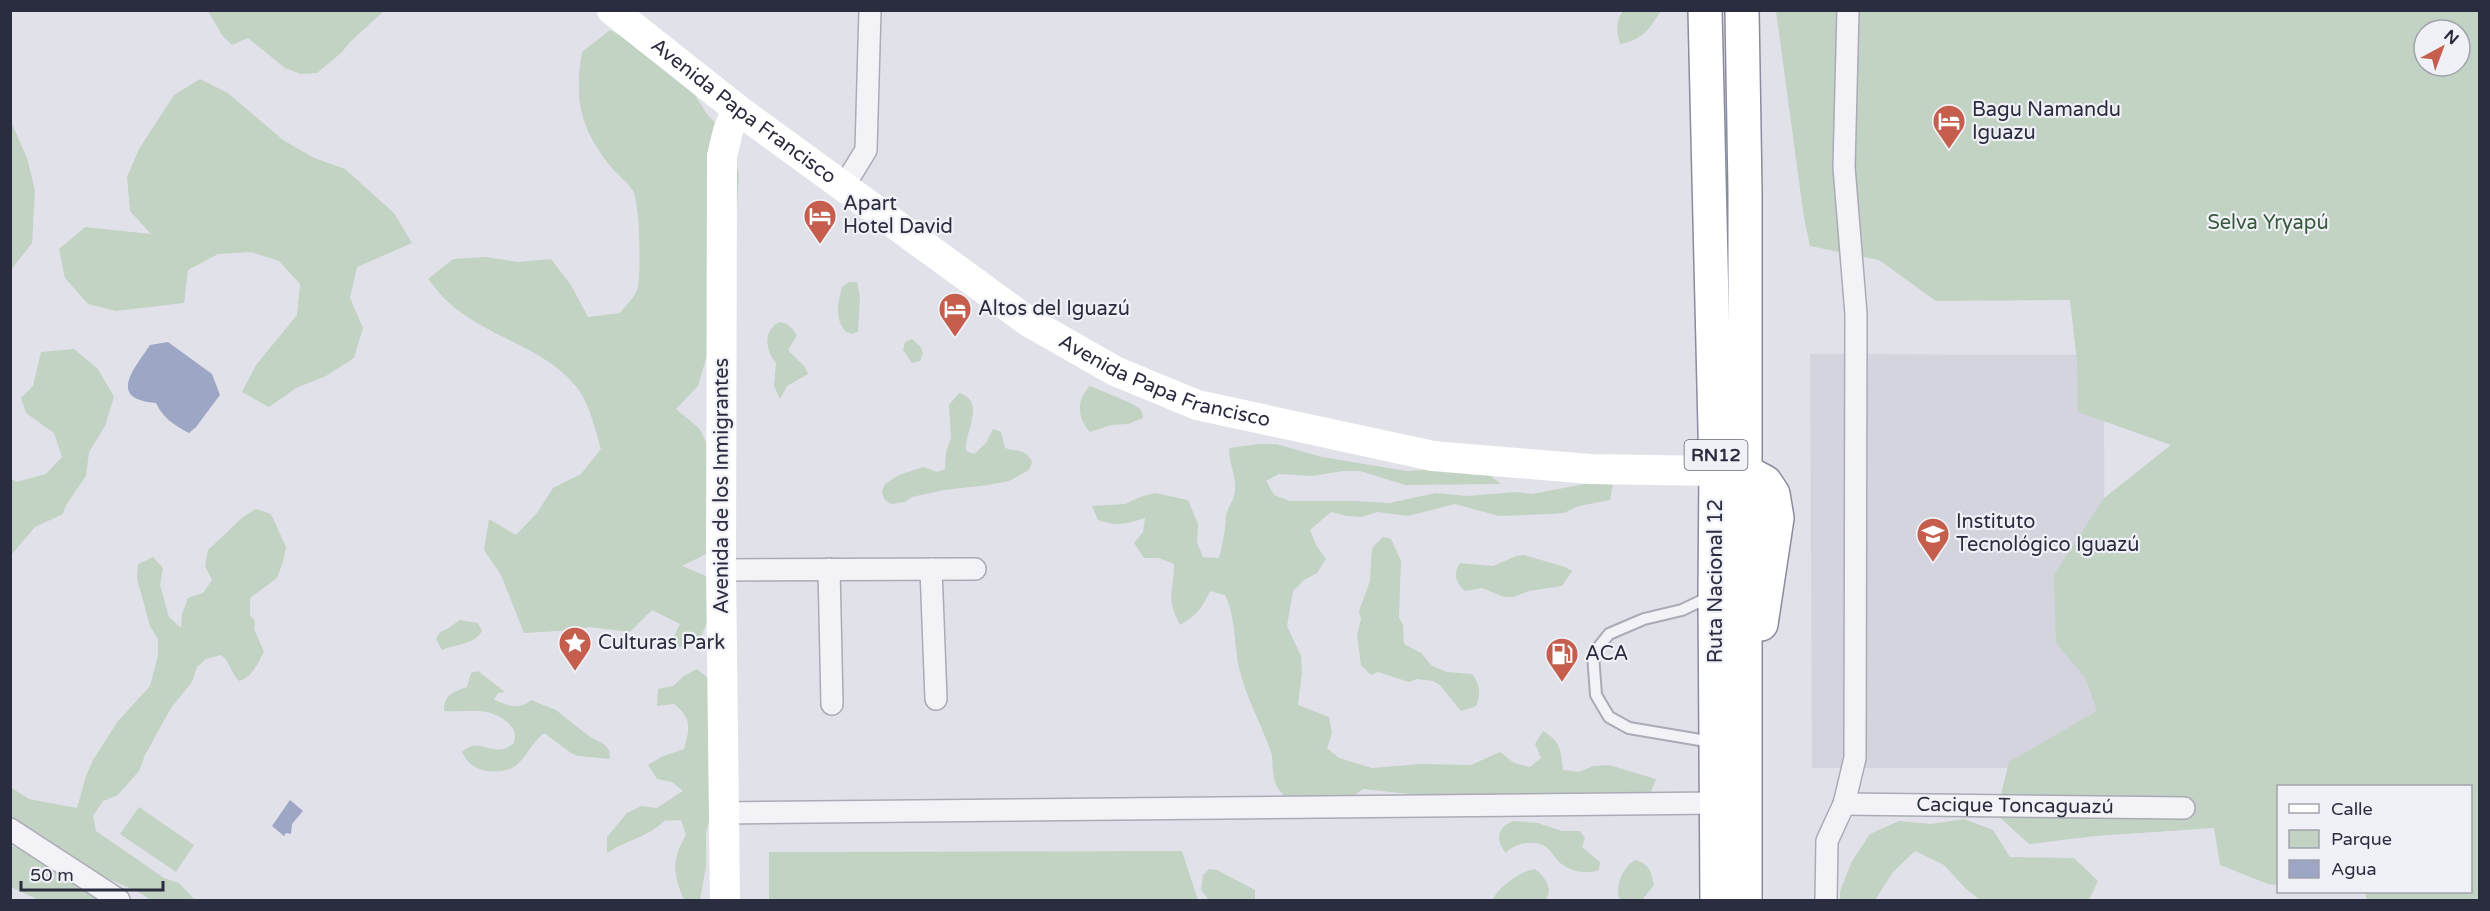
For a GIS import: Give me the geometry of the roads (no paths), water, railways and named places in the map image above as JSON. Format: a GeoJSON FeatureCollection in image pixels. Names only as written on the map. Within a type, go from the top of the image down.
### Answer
{"type":"FeatureCollection","features":[{"type":"Feature","properties":{"kind":"highway","name":"Ruta Nacional 12"},"geometry":{"type":"LineString","coordinates":[[1705,10],[1730,471]]}},
{"type":"Feature","properties":{"kind":"highway","name":"Ruta Nacional 12"},"geometry":{"type":"LineString","coordinates":[[1717,900],[1715,594],[1730,471],[1745,191],[1742,10]]}},
{"type":"Feature","properties":{"kind":"highway"},"geometry":{"type":"LineString","coordinates":[[1730,471],[1765,482],[1773,494],[1777,518],[1745,726],[1745,900]]}},
{"type":"Feature","properties":{"kind":"main road","name":"Avenida Papa Francisco"},"geometry":{"type":"LineString","coordinates":[[612,10],[737,110],[1029,321],[1115,371],[1197,405],[1433,456],[1590,469],[1730,471]]}},
{"type":"Feature","properties":{"kind":"main road","name":"Avenida de los Inmigrantes"},"geometry":{"type":"LineString","coordinates":[[724,900],[721,570],[722,156],[728,131],[737,110]]}},
{"type":"Feature","properties":{"kind":"street"},"geometry":{"type":"LineString","coordinates":[[844,186],[866,150],[870,10]]}},
{"type":"Feature","properties":{"kind":"street"},"geometry":{"type":"LineString","coordinates":[[1826,900],[1827,841],[1844,804],[1855,758],[1856,314],[1844,167],[1848,10]]}},
{"type":"Feature","properties":{"kind":"street"},"geometry":{"type":"LineString","coordinates":[[829,569],[832,704]]}},
{"type":"Feature","properties":{"kind":"street"},"geometry":{"type":"LineString","coordinates":[[931,569],[936,699]]}},
{"type":"Feature","properties":{"kind":"street"},"geometry":{"type":"LineString","coordinates":[[721,570],[975,569]]}},
{"type":"Feature","properties":{"kind":"street"},"geometry":{"type":"LineString","coordinates":[[724,813],[1717,803]]}},
{"type":"Feature","properties":{"kind":"street","name":"Cacique Toncaguazú"},"geometry":{"type":"LineString","coordinates":[[1844,804],[2184,808]]}},
{"type":"Feature","properties":{"kind":"street"},"geometry":{"type":"LineString","coordinates":[[10,829],[119,900]]}},
{"type":"Feature","properties":{"kind":"lane"},"geometry":{"type":"LineString","coordinates":[[1715,594],[1682,610],[1644,619],[1609,634],[1593,654],[1596,695],[1609,717],[1629,728],[1717,743]]}},
{"type":"Feature","properties":{"kind":"water"},"geometry":{"type":"Polygon","coordinates":[[[168,342],[212,374],[220,395],[189,433],[170,421],[156,403],[132,396],[128,389],[132,373],[150,345],[168,342]]]}},
{"type":"Feature","properties":{"kind":"water"},"geometry":{"type":"Polygon","coordinates":[[[290,800],[303,811],[292,824],[291,834],[286,833],[284,836],[272,826],[290,800]]]}},
{"type":"Feature","properties":{"kind":"place","name":"Bagu Namandu Iguazu"},"geometry":{"type":"Point","coordinates":[1949,150]}},
{"type":"Feature","properties":{"kind":"place","name":"Apart Hotel David"},"geometry":{"type":"Point","coordinates":[820,245]}},
{"type":"Feature","properties":{"kind":"place","name":"Altos del Iguazú"},"geometry":{"type":"Point","coordinates":[955,338]}},
{"type":"Feature","properties":{"kind":"place","name":"Instituto Tecnológico Iguazú"},"geometry":{"type":"Point","coordinates":[1933,563]}},
{"type":"Feature","properties":{"kind":"place","name":"Culturas Park"},"geometry":{"type":"Point","coordinates":[575,672]}},
{"type":"Feature","properties":{"kind":"place","name":"ACA"},"geometry":{"type":"Point","coordinates":[1562,683]}},
{"type":"Feature","properties":{"kind":"park label","name":"Selva Yryapú"},"geometry":{"type":"Point","coordinates":[2268,223]}}]}
